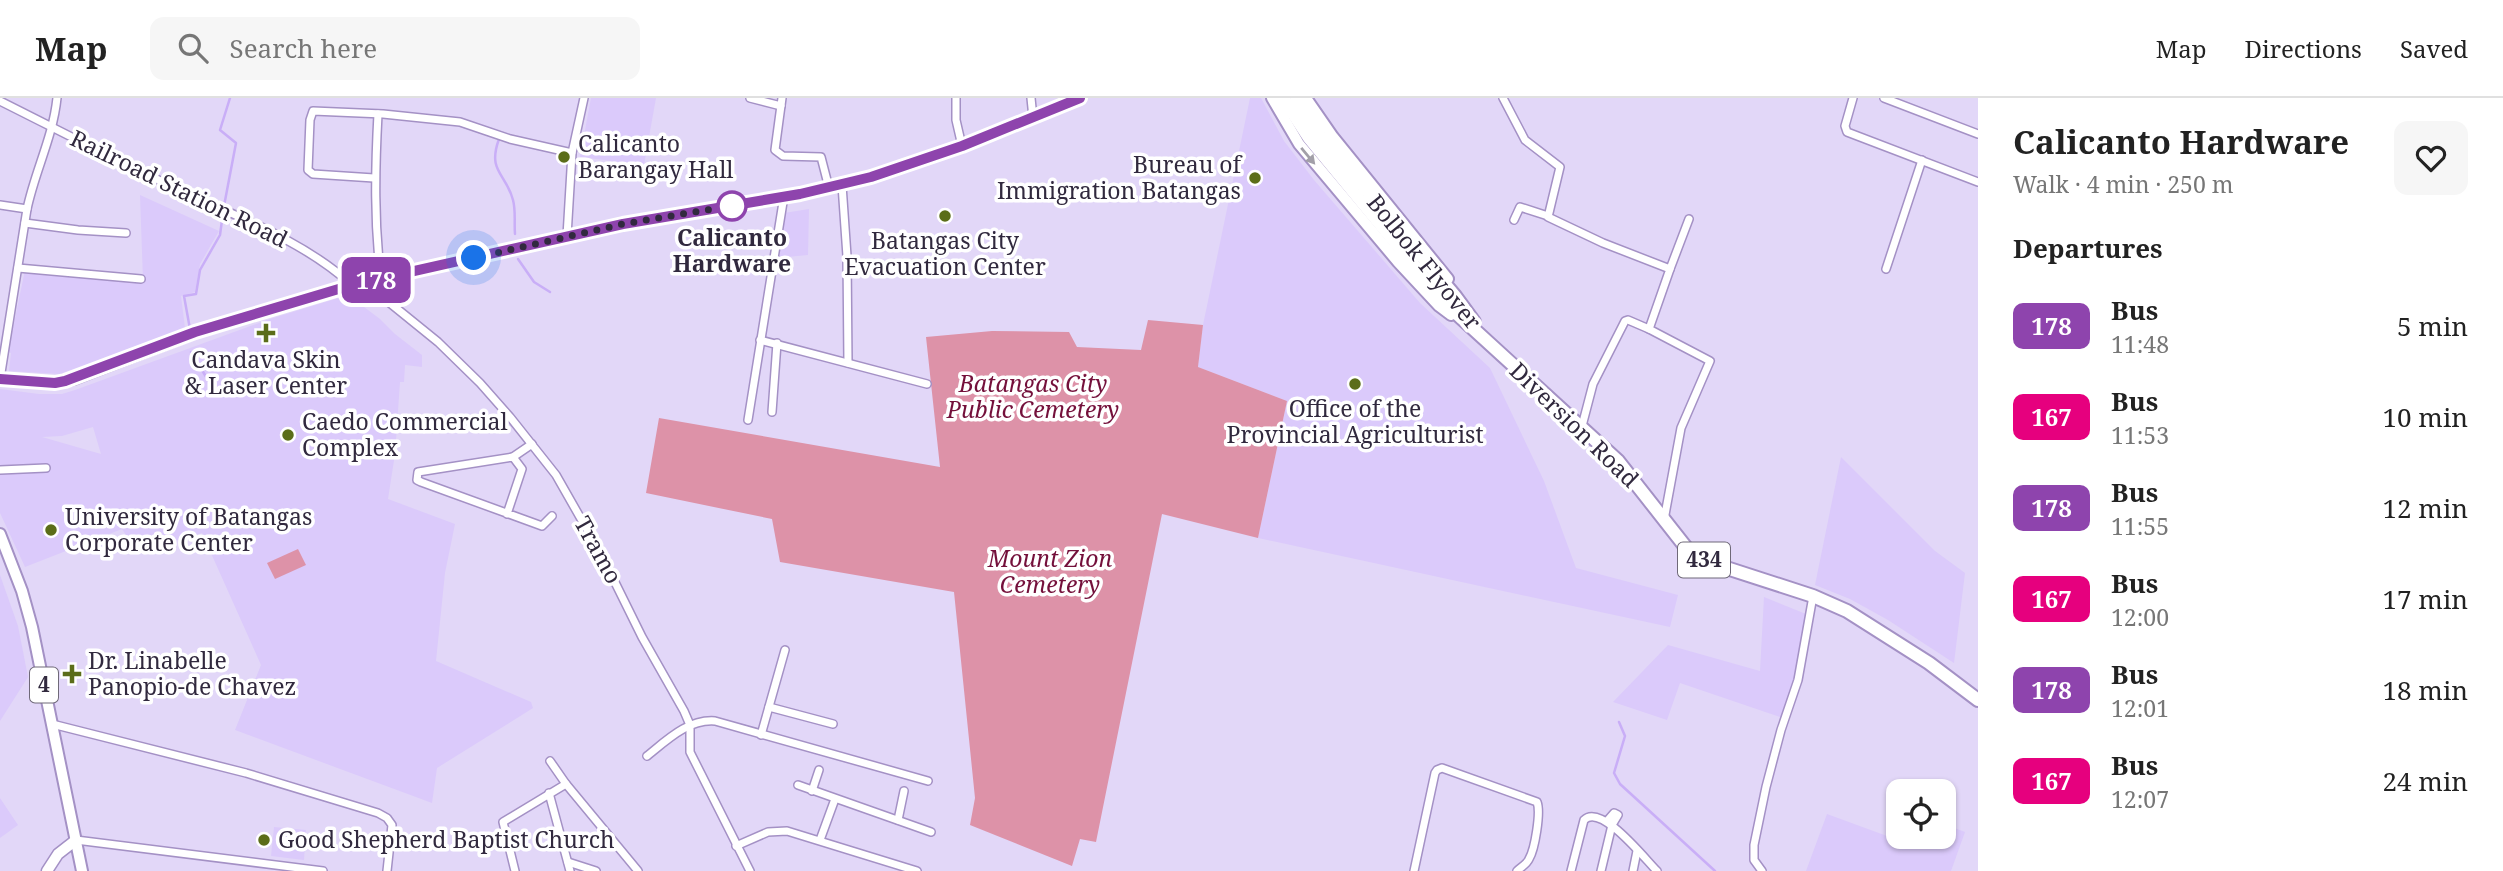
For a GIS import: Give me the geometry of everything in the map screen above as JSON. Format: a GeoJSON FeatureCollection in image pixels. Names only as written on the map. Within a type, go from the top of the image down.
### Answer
{"type":"FeatureCollection","features":[{"type":"Feature","properties":{"kind":"highway","name":"Bolbok Flyover"},"geometry":{"type":"LineString","coordinates":[[1283,98],[1310,138],[1415,258],[1455,296],[1488,340]]}},
{"type":"Feature","properties":{"kind":"highway","name":"Bolbok Flyover"},"geometry":{"type":"LineString","coordinates":[[1296,98],[1318,132],[1415,258]]}},
{"type":"Feature","properties":{"kind":"highway","name":"Diversion Road"},"geometry":{"type":"LineString","coordinates":[[1488,340],[1513,367],[1618,461],[1683,546],[1702,559],[1813,596],[1847,611],[1929,663],[1978,700]]}},
{"type":"Feature","properties":{"kind":"main road"},"geometry":{"type":"LineString","coordinates":[[0,379],[55,383],[74,379],[195,332],[358,284],[674,214],[842,185],[902,168],[1080,98]]}},
{"type":"Feature","properties":{"kind":"main road","name":"Diversion Road"},"geometry":{"type":"LineString","coordinates":[[1272,98],[1299,144],[1398,262],[1439,306],[1488,340]]}},
{"type":"Feature","properties":{"kind":"main road","name":"Diversion Road"},"geometry":{"type":"LineString","coordinates":[[1306,98],[1333,137],[1458,290],[1488,340]]}},
{"type":"Feature","properties":{"kind":"main road","name":"4"},"geometry":{"type":"LineString","coordinates":[[0,534],[27,610],[82,871]]}},
{"type":"Feature","properties":{"kind":"street"},"geometry":{"type":"LineString","coordinates":[[0,379],[27,209],[53,128],[57,98]]}},
{"type":"Feature","properties":{"kind":"street"},"geometry":{"type":"LineString","coordinates":[[567,236],[567,199],[572,153],[584,98]]}},
{"type":"Feature","properties":{"kind":"street"},"geometry":{"type":"LineString","coordinates":[[956,98],[956,120],[962,146]]}},
{"type":"Feature","properties":{"kind":"street"},"geometry":{"type":"LineString","coordinates":[[1031,98],[1033,118]]}},
{"type":"Feature","properties":{"kind":"street"},"geometry":{"type":"LineString","coordinates":[[1503,98],[1528,143],[1560,167],[1548,216]]}},
{"type":"Feature","properties":{"kind":"street"},"geometry":{"type":"LineString","coordinates":[[1853,98],[1845,126],[1850,133],[1978,182]]}},
{"type":"Feature","properties":{"kind":"street"},"geometry":{"type":"LineString","coordinates":[[1884,98],[1978,134]]}},
{"type":"Feature","properties":{"kind":"street"},"geometry":{"type":"LineString","coordinates":[[754,99],[782,102],[776,152],[785,157],[821,157],[829,188]]}},
{"type":"Feature","properties":{"kind":"street","name":"Railroad Station Road"},"geometry":{"type":"LineString","coordinates":[[0,101],[171,186],[254,222],[358,284]]}},
{"type":"Feature","properties":{"kind":"street"},"geometry":{"type":"LineString","coordinates":[[374,178],[313,174],[308,170],[310,120],[313,111],[460,122],[510,139],[572,153]]}},
{"type":"Feature","properties":{"kind":"street"},"geometry":{"type":"LineString","coordinates":[[378,114],[374,178],[376,241],[381,279]]}},
{"type":"Feature","properties":{"kind":"street"},"geometry":{"type":"LineString","coordinates":[[1886,269],[1922,160]]}},
{"type":"Feature","properties":{"kind":"street"},"geometry":{"type":"LineString","coordinates":[[842,185],[847,256],[848,363]]}},
{"type":"Feature","properties":{"kind":"street"},"geometry":{"type":"LineString","coordinates":[[748,420],[784,197]]}},
{"type":"Feature","properties":{"kind":"street"},"geometry":{"type":"LineString","coordinates":[[0,205],[27,209]]}},
{"type":"Feature","properties":{"kind":"street"},"geometry":{"type":"LineString","coordinates":[[1514,220],[1520,207],[1548,216],[1603,243],[1670,269]]}},
{"type":"Feature","properties":{"kind":"street"},"geometry":{"type":"LineString","coordinates":[[1649,329],[1689,219]]}},
{"type":"Feature","properties":{"kind":"street"},"geometry":{"type":"LineString","coordinates":[[25,223],[126,233]]}},
{"type":"Feature","properties":{"kind":"street"},"geometry":{"type":"LineString","coordinates":[[18,268],[141,279]]}},
{"type":"Feature","properties":{"kind":"street","name":"Tramo"},"geometry":{"type":"LineString","coordinates":[[358,284],[438,342],[493,397],[556,475],[680,704],[690,725],[690,752],[750,871]]}},
{"type":"Feature","properties":{"kind":"street"},"geometry":{"type":"LineString","coordinates":[[1582,426],[1593,384],[1625,321],[1649,329],[1710,360],[1681,428],[1664,520]]}},
{"type":"Feature","properties":{"kind":"street"},"geometry":{"type":"LineString","coordinates":[[760,340],[927,384]]}},
{"type":"Feature","properties":{"kind":"street"},"geometry":{"type":"LineString","coordinates":[[772,412],[777,343]]}},
{"type":"Feature","properties":{"kind":"street"},"geometry":{"type":"LineString","coordinates":[[532,444],[513,457],[420,471],[417,480],[542,526],[548,523],[552,516]]}},
{"type":"Feature","properties":{"kind":"street"},"geometry":{"type":"LineString","coordinates":[[507,514],[522,469],[513,457]]}},
{"type":"Feature","properties":{"kind":"street"},"geometry":{"type":"LineString","coordinates":[[0,470],[46,468]]}},
{"type":"Feature","properties":{"kind":"street"},"geometry":{"type":"LineString","coordinates":[[1762,871],[1754,860],[1756,831],[1781,730],[1798,680],[1813,596]]}},
{"type":"Feature","properties":{"kind":"street"},"geometry":{"type":"LineString","coordinates":[[761,735],[785,650]]}},
{"type":"Feature","properties":{"kind":"street"},"geometry":{"type":"LineString","coordinates":[[769,707],[834,724]]}},
{"type":"Feature","properties":{"kind":"street"},"geometry":{"type":"LineString","coordinates":[[647,756],[675,733],[690,725],[716,721],[928,781]]}},
{"type":"Feature","properties":{"kind":"street"},"geometry":{"type":"LineString","coordinates":[[52,724],[246,772],[379,813],[392,825],[387,871]]}},
{"type":"Feature","properties":{"kind":"street"},"geometry":{"type":"LineString","coordinates":[[550,761],[638,871]]}},
{"type":"Feature","properties":{"kind":"street"},"geometry":{"type":"LineString","coordinates":[[1414,871],[1435,773],[1441,768],[1537,803],[1540,811],[1531,855],[1517,871]]}},
{"type":"Feature","properties":{"kind":"street"},"geometry":{"type":"LineString","coordinates":[[812,791],[819,770]]}},
{"type":"Feature","properties":{"kind":"street"},"geometry":{"type":"LineString","coordinates":[[515,871],[503,821],[566,784]]}},
{"type":"Feature","properties":{"kind":"street"},"geometry":{"type":"LineString","coordinates":[[798,785],[930,832]]}},
{"type":"Feature","properties":{"kind":"street"},"geometry":{"type":"LineString","coordinates":[[898,820],[904,791]]}},
{"type":"Feature","properties":{"kind":"street"},"geometry":{"type":"LineString","coordinates":[[549,793],[570,871]]}},
{"type":"Feature","properties":{"kind":"street"},"geometry":{"type":"LineString","coordinates":[[820,840],[835,799]]}},
{"type":"Feature","properties":{"kind":"street"},"geometry":{"type":"LineString","coordinates":[[1571,871],[1584,820],[1593,816],[1610,823],[1657,871]]}},
{"type":"Feature","properties":{"kind":"street"},"geometry":{"type":"LineString","coordinates":[[1601,871],[1610,823]]}},
{"type":"Feature","properties":{"kind":"street"},"geometry":{"type":"LineString","coordinates":[[736,846],[772,831],[794,832],[917,871]]}},
{"type":"Feature","properties":{"kind":"street"},"geometry":{"type":"LineString","coordinates":[[47,871],[58,854],[76,840],[323,871]]}},
{"type":"Feature","properties":{"kind":"street"},"geometry":{"type":"LineString","coordinates":[[1633,871],[1637,851]]}},
{"type":"Feature","properties":{"kind":"street"},"geometry":{"type":"LineString","coordinates":[[568,862],[596,871]]}},
{"type":"Feature","properties":{"kind":"shaded area"},"geometry":{"type":"Polygon","coordinates":[[[591,98],[656,98],[644,165],[580,157],[591,98]]]}},
{"type":"Feature","properties":{"kind":"shaded area"},"geometry":{"type":"Polygon","coordinates":[[[1250,98],[1261,98],[1284,141],[1314,180],[1420,303],[1490,368],[1544,481],[1576,568],[1678,595],[1670,627],[1258,538],[1287,401],[1198,367],[1203,325],[1250,98]]]}},
{"type":"Feature","properties":{"kind":"shaded area"},"geometry":{"type":"Polygon","coordinates":[[[140,195],[219,231],[200,264],[195,292],[181,296],[185,328],[60,374],[9,371],[11,353],[8,352],[25,270],[143,280],[140,195]]]}},
{"type":"Feature","properties":{"kind":"shaded area"},"geometry":{"type":"Polygon","coordinates":[[[809,209],[808,255],[776,258],[784,213],[809,209]]]}},
{"type":"Feature","properties":{"kind":"shaded area"},"geometry":{"type":"Polygon","coordinates":[[[348,295],[422,355],[422,367],[405,365],[404,382],[400,382],[395,454],[388,499],[455,524],[445,573],[436,661],[531,702],[533,708],[437,768],[432,803],[235,730],[261,665],[202,533],[137,552],[122,529],[25,567],[0,513],[0,389],[62,394],[270,319],[348,295]],[[93,427],[62,436],[42,437],[101,454],[93,427]]]}},
{"type":"Feature","properties":{"kind":"shaded area"},"geometry":{"type":"Polygon","coordinates":[[[1841,457],[1935,551],[1965,573],[1954,663],[1888,620],[1850,599],[1815,585],[1841,457]]]}},
{"type":"Feature","properties":{"kind":"shaded area"},"geometry":{"type":"Polygon","coordinates":[[[0,575],[18,626],[28,677],[0,721],[0,575]]]}},
{"type":"Feature","properties":{"kind":"shaded area"},"geometry":{"type":"Polygon","coordinates":[[[1764,597],[1806,614],[1796,679],[1783,718],[1680,683],[1667,720],[1613,702],[1668,645],[1760,671],[1764,597]]]}},
{"type":"Feature","properties":{"kind":"shaded area"},"geometry":{"type":"Polygon","coordinates":[[[0,798],[18,825],[0,838],[0,798]]]}},
{"type":"Feature","properties":{"kind":"shaded area"},"geometry":{"type":"Polygon","coordinates":[[[1827,814],[1886,836],[1886,849],[1956,849],[1956,829],[1965,832],[1951,871],[1806,871],[1827,814]]]}},
{"type":"Feature","properties":{"kind":"shaded area"},"geometry":{"type":"Polygon","coordinates":[[[274,827],[306,830],[304,860],[271,856],[274,827]]]}},
{"type":"Feature","properties":{"kind":"green space"},"geometry":{"type":"Polygon","coordinates":[[[1148,320],[1203,325],[1198,367],[1287,401],[1258,538],[1162,514],[1096,842],[1080,839],[1072,866],[970,825],[975,798],[954,592],[780,562],[772,519],[646,493],[659,418],[940,467],[926,337],[992,331],[1069,332],[1077,347],[1141,350],[1148,320]]]}},
{"type":"Feature","properties":{"kind":"green space"},"geometry":{"type":"Polygon","coordinates":[[[298,549],[306,565],[275,579],[267,563],[298,549]]]}},
{"type":"Feature","properties":{"kind":"waterway"},"geometry":{"type":"LineString","coordinates":[[224,206],[236,143],[220,130],[230,98]]}},
{"type":"Feature","properties":{"kind":"waterway"},"geometry":{"type":"LineString","coordinates":[[499,139],[496,166],[513,200],[515,234]]}},
{"type":"Feature","properties":{"kind":"waterway"},"geometry":{"type":"LineString","coordinates":[[190,329],[184,296],[196,294],[200,270],[220,235],[223,213]]}},
{"type":"Feature","properties":{"kind":"waterway"},"geometry":{"type":"LineString","coordinates":[[518,259],[534,282],[550,292]]}},
{"type":"Feature","properties":{"kind":"waterway"},"geometry":{"type":"LineString","coordinates":[[191,352],[211,385]]}},
{"type":"Feature","properties":{"kind":"waterway"},"geometry":{"type":"LineString","coordinates":[[1619,722],[1625,736],[1614,773],[1620,784],[1715,871]]}},
{"type":"Feature","properties":{"kind":"bus line","name":"178"},"geometry":{"type":"LineString","coordinates":[[0,379],[55,383],[74,379],[195,332],[352,285],[623,224],[842,185],[938,155],[1080,98]]}},
{"type":"Feature","properties":{"kind":"place","name":"Calicanto Barangay Hall"},"geometry":{"type":"Point","coordinates":[564,157]}},
{"type":"Feature","properties":{"kind":"place","name":"Bureau of Immigration Batangas"},"geometry":{"type":"Point","coordinates":[1255,178]}},
{"type":"Feature","properties":{"kind":"place","name":"Calicanto Hardware"},"geometry":{"type":"Point","coordinates":[732,206]}},
{"type":"Feature","properties":{"kind":"place","name":"Batangas City Evacuation Center"},"geometry":{"type":"Point","coordinates":[945,216]}},
{"type":"Feature","properties":{"kind":"place","name":"Candava Skin & Laser Center"},"geometry":{"type":"Point","coordinates":[266,333]}},
{"type":"Feature","properties":{"kind":"place","name":"Office of the Provincial Agriculturist"},"geometry":{"type":"Point","coordinates":[1355,384]}},
{"type":"Feature","properties":{"kind":"place","name":"Caedo Commercial Complex"},"geometry":{"type":"Point","coordinates":[288,435]}},
{"type":"Feature","properties":{"kind":"place","name":"University of Batangas Corporate Center"},"geometry":{"type":"Point","coordinates":[51,530]}},
{"type":"Feature","properties":{"kind":"place","name":"Dr. Linabelle Panopio-de Chavez"},"geometry":{"type":"Point","coordinates":[72,674]}},
{"type":"Feature","properties":{"kind":"place","name":"Good Shepherd Baptist Church"},"geometry":{"type":"Point","coordinates":[264,840]}},
{"type":"Feature","properties":{"kind":"route"},"geometry":{"type":"LineString","coordinates":[[474,258],[623,224],[742,204],[732,206]]}},
{"type":"Feature","properties":{"kind":"park label","name":"Batangas City Public Cemetery"},"geometry":{"type":"Point","coordinates":[1033,397]}},
{"type":"Feature","properties":{"kind":"park label","name":"Mount Zion Cemetery"},"geometry":{"type":"Point","coordinates":[1050,572]}}]}
